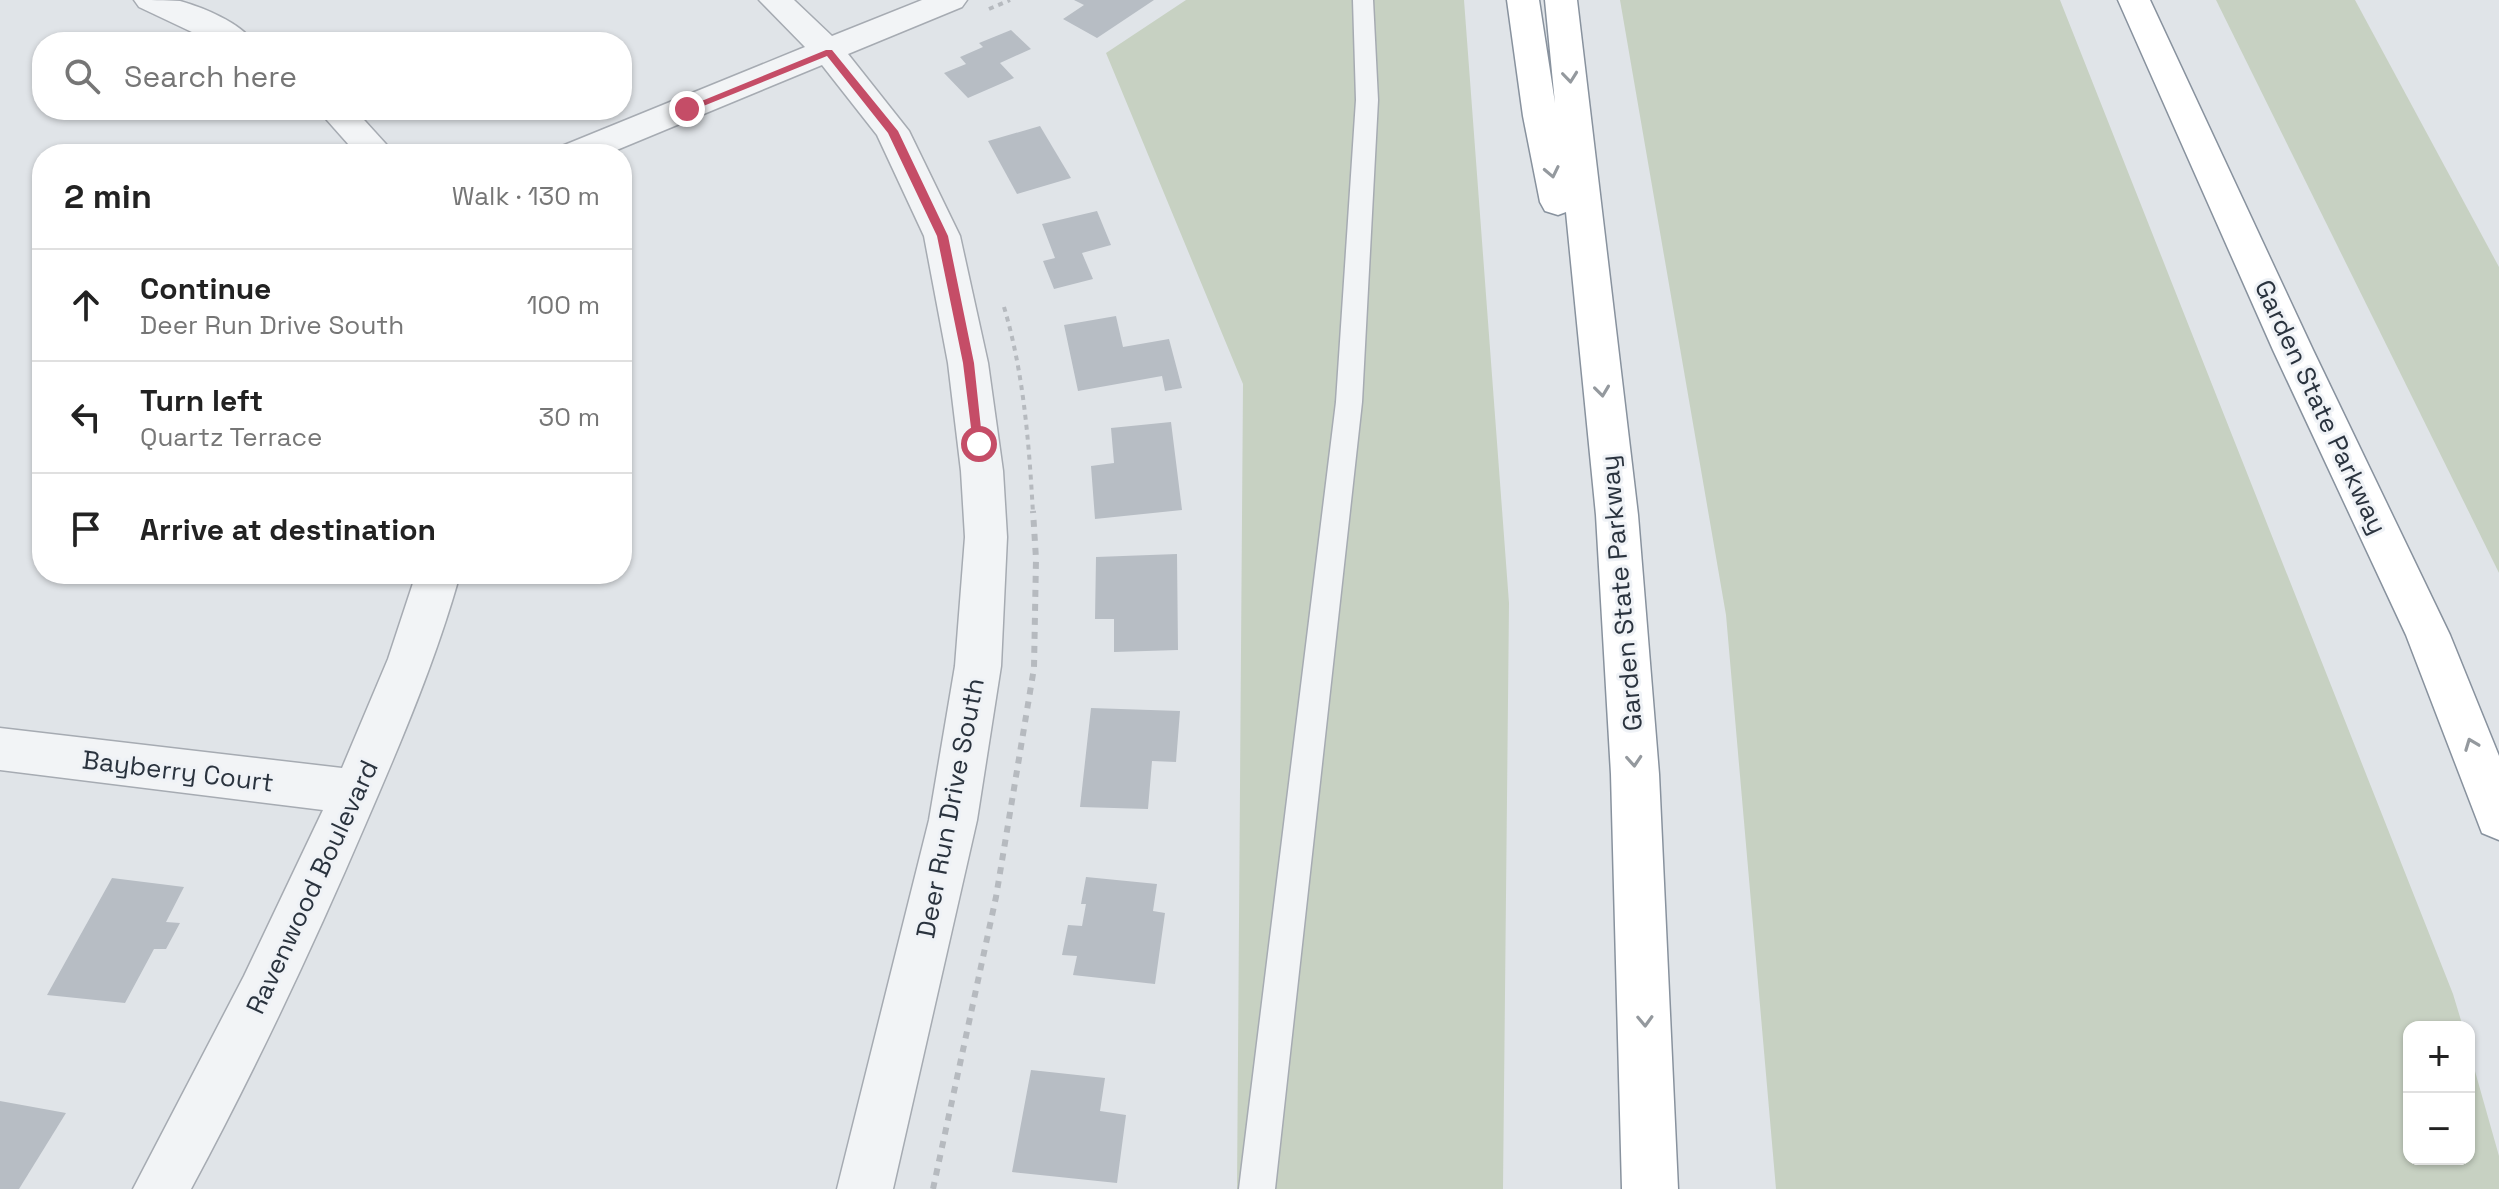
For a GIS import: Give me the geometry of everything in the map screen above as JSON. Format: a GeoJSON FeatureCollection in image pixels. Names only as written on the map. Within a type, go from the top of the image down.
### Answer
{"type":"FeatureCollection","features":[{"type":"Feature","properties":{"kind":"highway"},"geometry":{"type":"LineString","coordinates":[[1523,0],[1540,116],[1558,201],[1593,313]]}},
{"type":"Feature","properties":{"kind":"highway","name":"Garden State Parkway"},"geometry":{"type":"LineString","coordinates":[[1561,0],[1617,515],[1635,774],[1650,1189]]}},
{"type":"Feature","properties":{"kind":"highway","name":"Garden State Parkway"},"geometry":{"type":"LineString","coordinates":[[2134,0],[2293,350],[2428,635],[2499,817]]}},
{"type":"Feature","properties":{"kind":"highway"},"geometry":{"type":"LineString","coordinates":[[2163,0],[2293,350]]}},
{"type":"Feature","properties":{"kind":"street"},"geometry":{"type":"LineString","coordinates":[[150,0],[216,32]]}},
{"type":"Feature","properties":{"kind":"street","name":"Deer Run Drive South"},"geometry":{"type":"LineString","coordinates":[[775,0],[829,52],[892,131],[942,236],[968,363],[982,471],[986,537],[978,666],[953,820],[865,1189]]}},
{"type":"Feature","properties":{"kind":"street"},"geometry":{"type":"LineString","coordinates":[[599,144],[951,0]]}},
{"type":"Feature","properties":{"kind":"street"},"geometry":{"type":"LineString","coordinates":[[345,120],[367,144]]}},
{"type":"Feature","properties":{"kind":"street","name":"Ravenwood Boulevard"},"geometry":{"type":"LineString","coordinates":[[161,1189],[221,1082],[324,868],[389,720],[424,629],[435,584]]}},
{"type":"Feature","properties":{"kind":"street","name":"Bayberry Court"},"geometry":{"type":"LineString","coordinates":[[0,749],[356,792]]}},
{"type":"Feature","properties":{"kind":"lane"},"geometry":{"type":"LineString","coordinates":[[1257,1189],[1349,402],[1367,100],[1363,0]]}},
{"type":"Feature","properties":{"kind":"green space"},"geometry":{"type":"Polygon","coordinates":[[[1186,0],[1464,0],[1509,603],[1503,1189],[1237,1189],[1243,384],[1106,53],[1186,0]]]}},
{"type":"Feature","properties":{"kind":"green space"},"geometry":{"type":"Polygon","coordinates":[[[1620,0],[2060,0],[2461,1021],[2403,1021],[2403,1165],[2475,1165],[2475,1071],[2499,1156],[2499,1189],[1776,1189],[1726,615],[1620,0]]]}},
{"type":"Feature","properties":{"kind":"green space"},"geometry":{"type":"Polygon","coordinates":[[[2216,0],[2355,0],[2499,267],[2499,573],[2216,0]]]}},
{"type":"Feature","properties":{"kind":"building"},"geometry":{"type":"Polygon","coordinates":[[[1074,0],[1154,0],[1097,38],[1063,19],[1084,5],[1074,0]]]}},
{"type":"Feature","properties":{"kind":"building"},"geometry":{"type":"Polygon","coordinates":[[[1011,30],[1031,49],[1000,63],[1014,78],[968,98],[944,73],[966,64],[960,57],[983,47],[979,43],[1011,30]]]}},
{"type":"Feature","properties":{"kind":"building"},"geometry":{"type":"Polygon","coordinates":[[[1040,126],[1071,178],[1017,194],[988,141],[1040,126]]]}},
{"type":"Feature","properties":{"kind":"building"},"geometry":{"type":"Polygon","coordinates":[[[1097,211],[1111,245],[1082,253],[1093,279],[1054,289],[1043,261],[1055,258],[1042,224],[1097,211]]]}},
{"type":"Feature","properties":{"kind":"building"},"geometry":{"type":"Polygon","coordinates":[[[1116,316],[1123,347],[1169,339],[1182,388],[1165,391],[1162,376],[1078,391],[1064,325],[1116,316]]]}},
{"type":"Feature","properties":{"kind":"building"},"geometry":{"type":"Polygon","coordinates":[[[1171,422],[1182,510],[1095,519],[1091,466],[1114,463],[1111,428],[1171,422]]]}},
{"type":"Feature","properties":{"kind":"building"},"geometry":{"type":"Polygon","coordinates":[[[1177,554],[1178,650],[1114,652],[1114,619],[1095,619],[1096,557],[1177,554]]]}},
{"type":"Feature","properties":{"kind":"building"},"geometry":{"type":"Polygon","coordinates":[[[1091,708],[1180,711],[1176,762],[1152,761],[1148,809],[1080,807],[1091,708]]]}},
{"type":"Feature","properties":{"kind":"building"},"geometry":{"type":"Polygon","coordinates":[[[1086,877],[1157,884],[1153,911],[1165,913],[1155,984],[1073,975],[1077,956],[1062,955],[1068,925],[1082,926],[1086,904],[1081,904],[1086,877]]]}},
{"type":"Feature","properties":{"kind":"building"},"geometry":{"type":"Polygon","coordinates":[[[112,878],[184,887],[166,922],[180,923],[166,949],[154,949],[125,1003],[47,995],[112,878]]]}},
{"type":"Feature","properties":{"kind":"building"},"geometry":{"type":"Polygon","coordinates":[[[1031,1070],[1105,1078],[1100,1111],[1126,1115],[1117,1183],[1012,1172],[1031,1070]]]}},
{"type":"Feature","properties":{"kind":"building"},"geometry":{"type":"Polygon","coordinates":[[[0,1101],[66,1113],[19,1189],[0,1189],[0,1101]]]}},
{"type":"Feature","properties":{"kind":"route"},"geometry":{"type":"LineString","coordinates":[[687,109],[829,52],[892,131],[942,236],[968,363],[979,444]]}}]}
